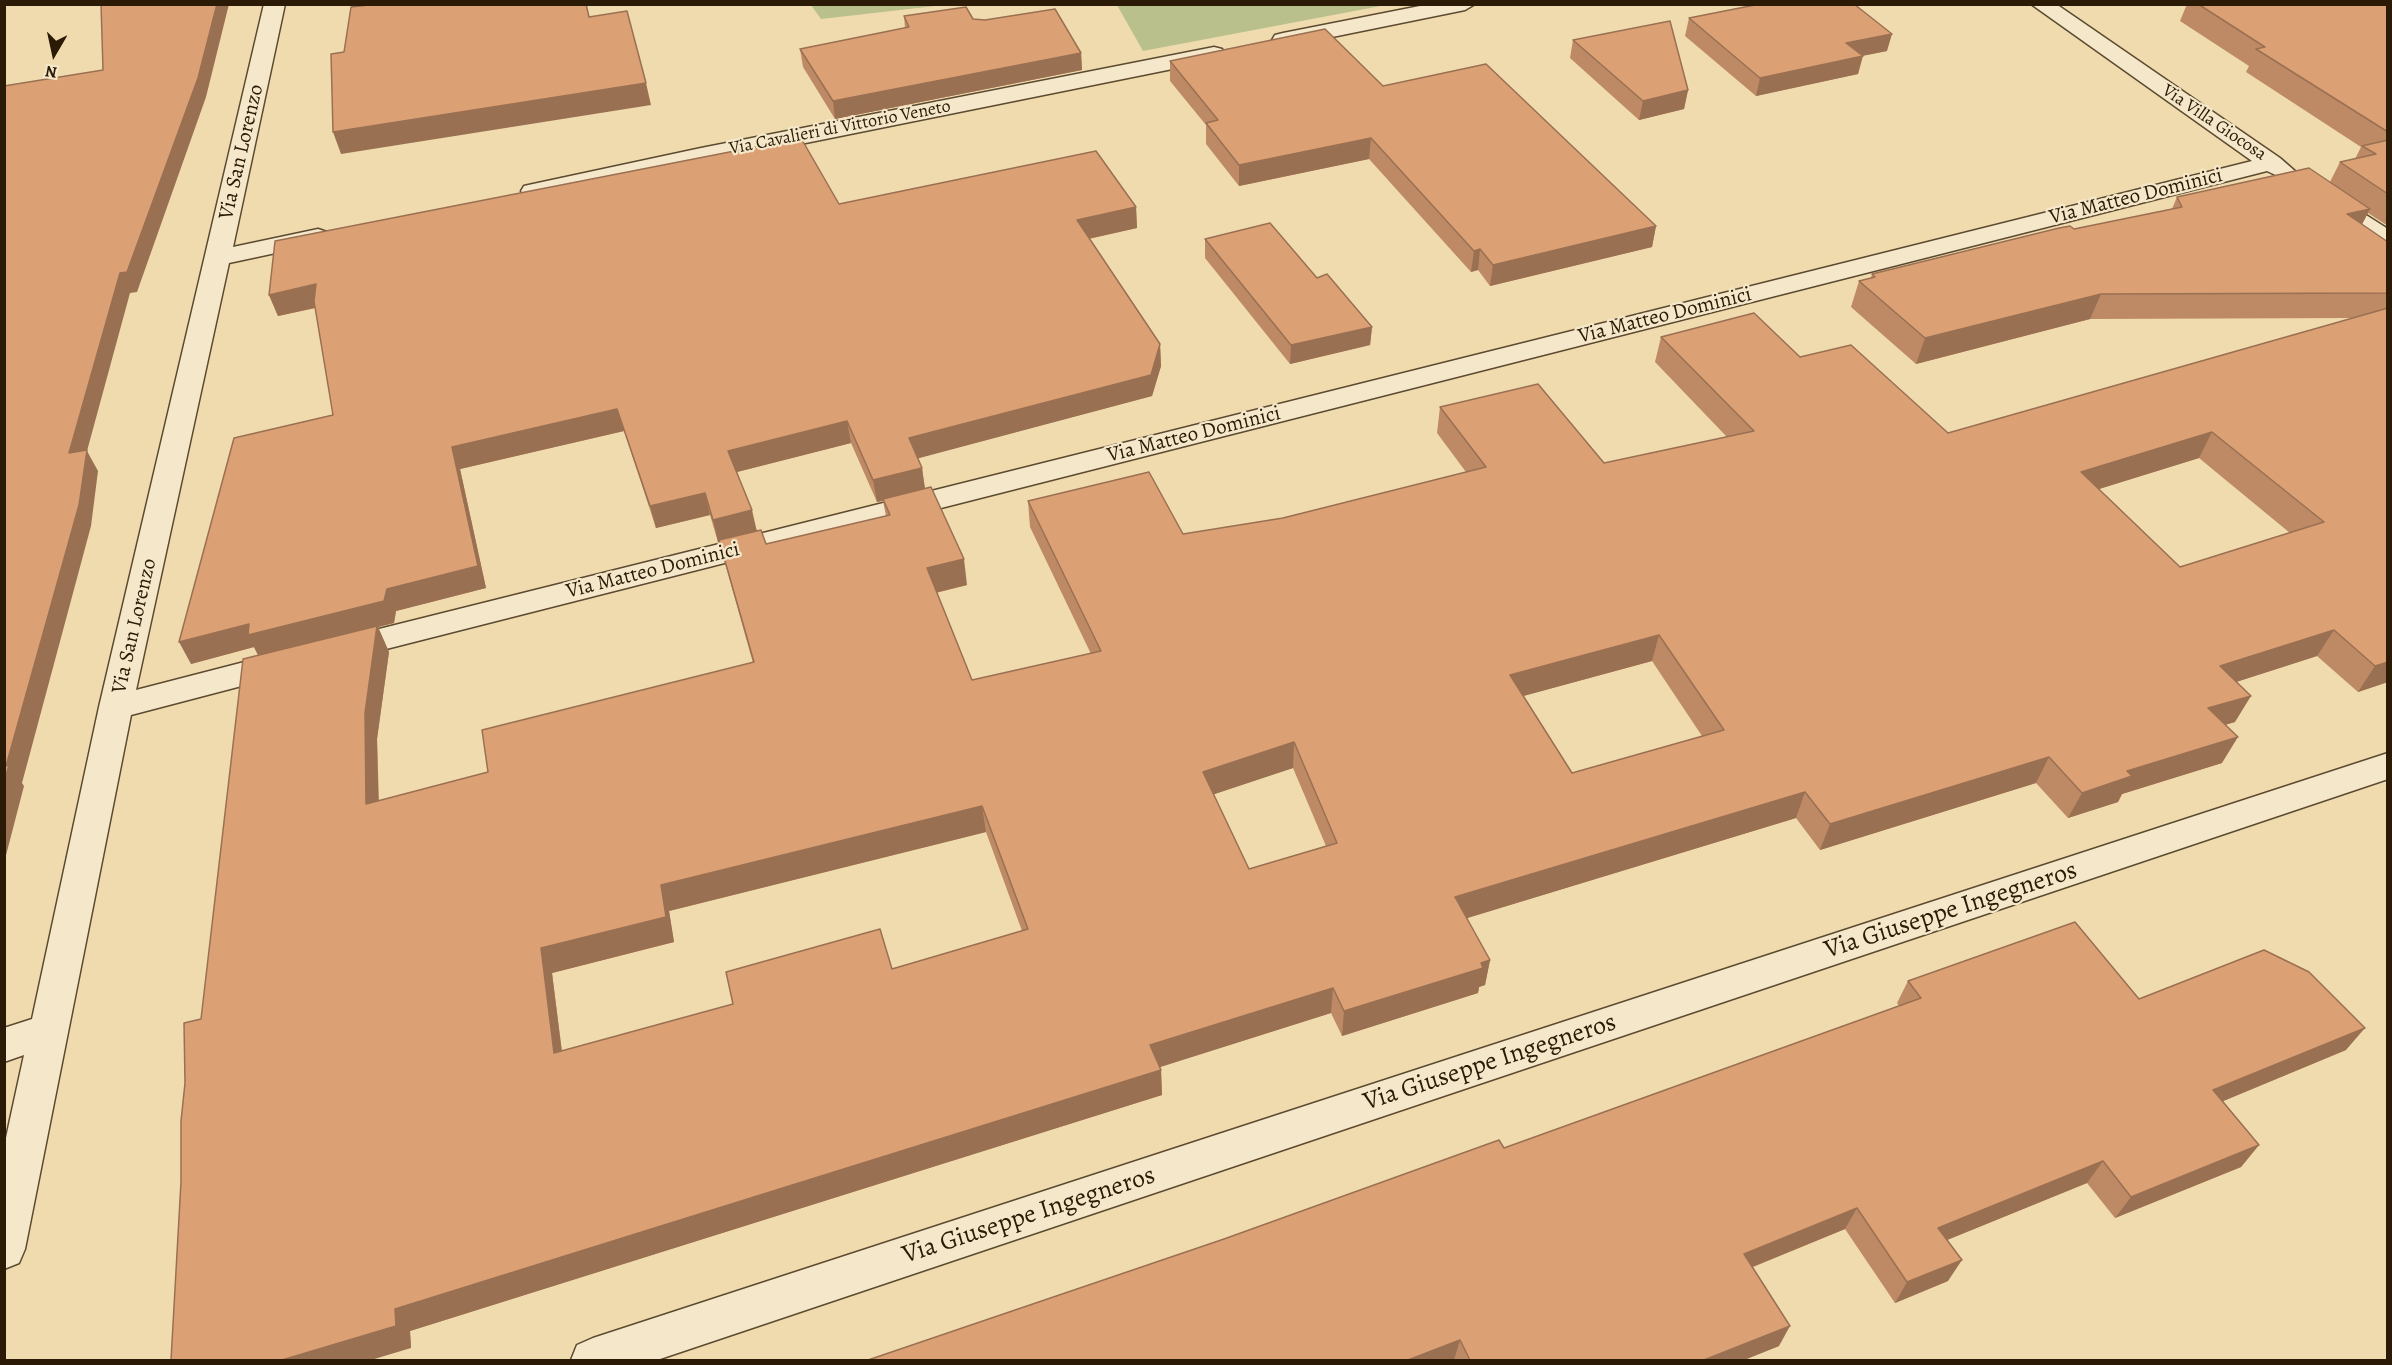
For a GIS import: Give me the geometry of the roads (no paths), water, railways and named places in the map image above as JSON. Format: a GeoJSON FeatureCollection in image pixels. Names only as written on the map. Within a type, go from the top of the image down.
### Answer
{"type":"FeatureCollection","features":[{"type":"Feature","properties":{"kind":"street","name":"Via San Lorenzo"},"geometry":{"type":"LineString","coordinates":[[4,1249],[116,707],[275,4]]}},
{"type":"Feature","properties":{"kind":"street"},"geometry":{"type":"LineString","coordinates":[[1257,45],[1465,4]]}},
{"type":"Feature","properties":{"kind":"street","name":"Via Villa Giocosa"},"geometry":{"type":"LineString","coordinates":[[2041,4],[2388,241]]}},
{"type":"Feature","properties":{"kind":"street","name":"Via Cavalieri di Vittorio Veneto"},"geometry":{"type":"LineString","coordinates":[[506,197],[712,153],[1234,50]]}},
{"type":"Feature","properties":{"kind":"street","name":"Via Matteo Dominici"},"geometry":{"type":"LineString","coordinates":[[116,707],[2272,163]]}},
{"type":"Feature","properties":{"kind":"street"},"geometry":{"type":"LineString","coordinates":[[217,258],[335,233]]}},
{"type":"Feature","properties":{"kind":"street","name":"Via Giuseppe Ingegneros"},"geometry":{"type":"LineString","coordinates":[[593,1360],[2388,766]]}},
{"type":"Feature","properties":{"kind":"street"},"geometry":{"type":"LineString","coordinates":[[4,1045],[48,1031]]}}]}
